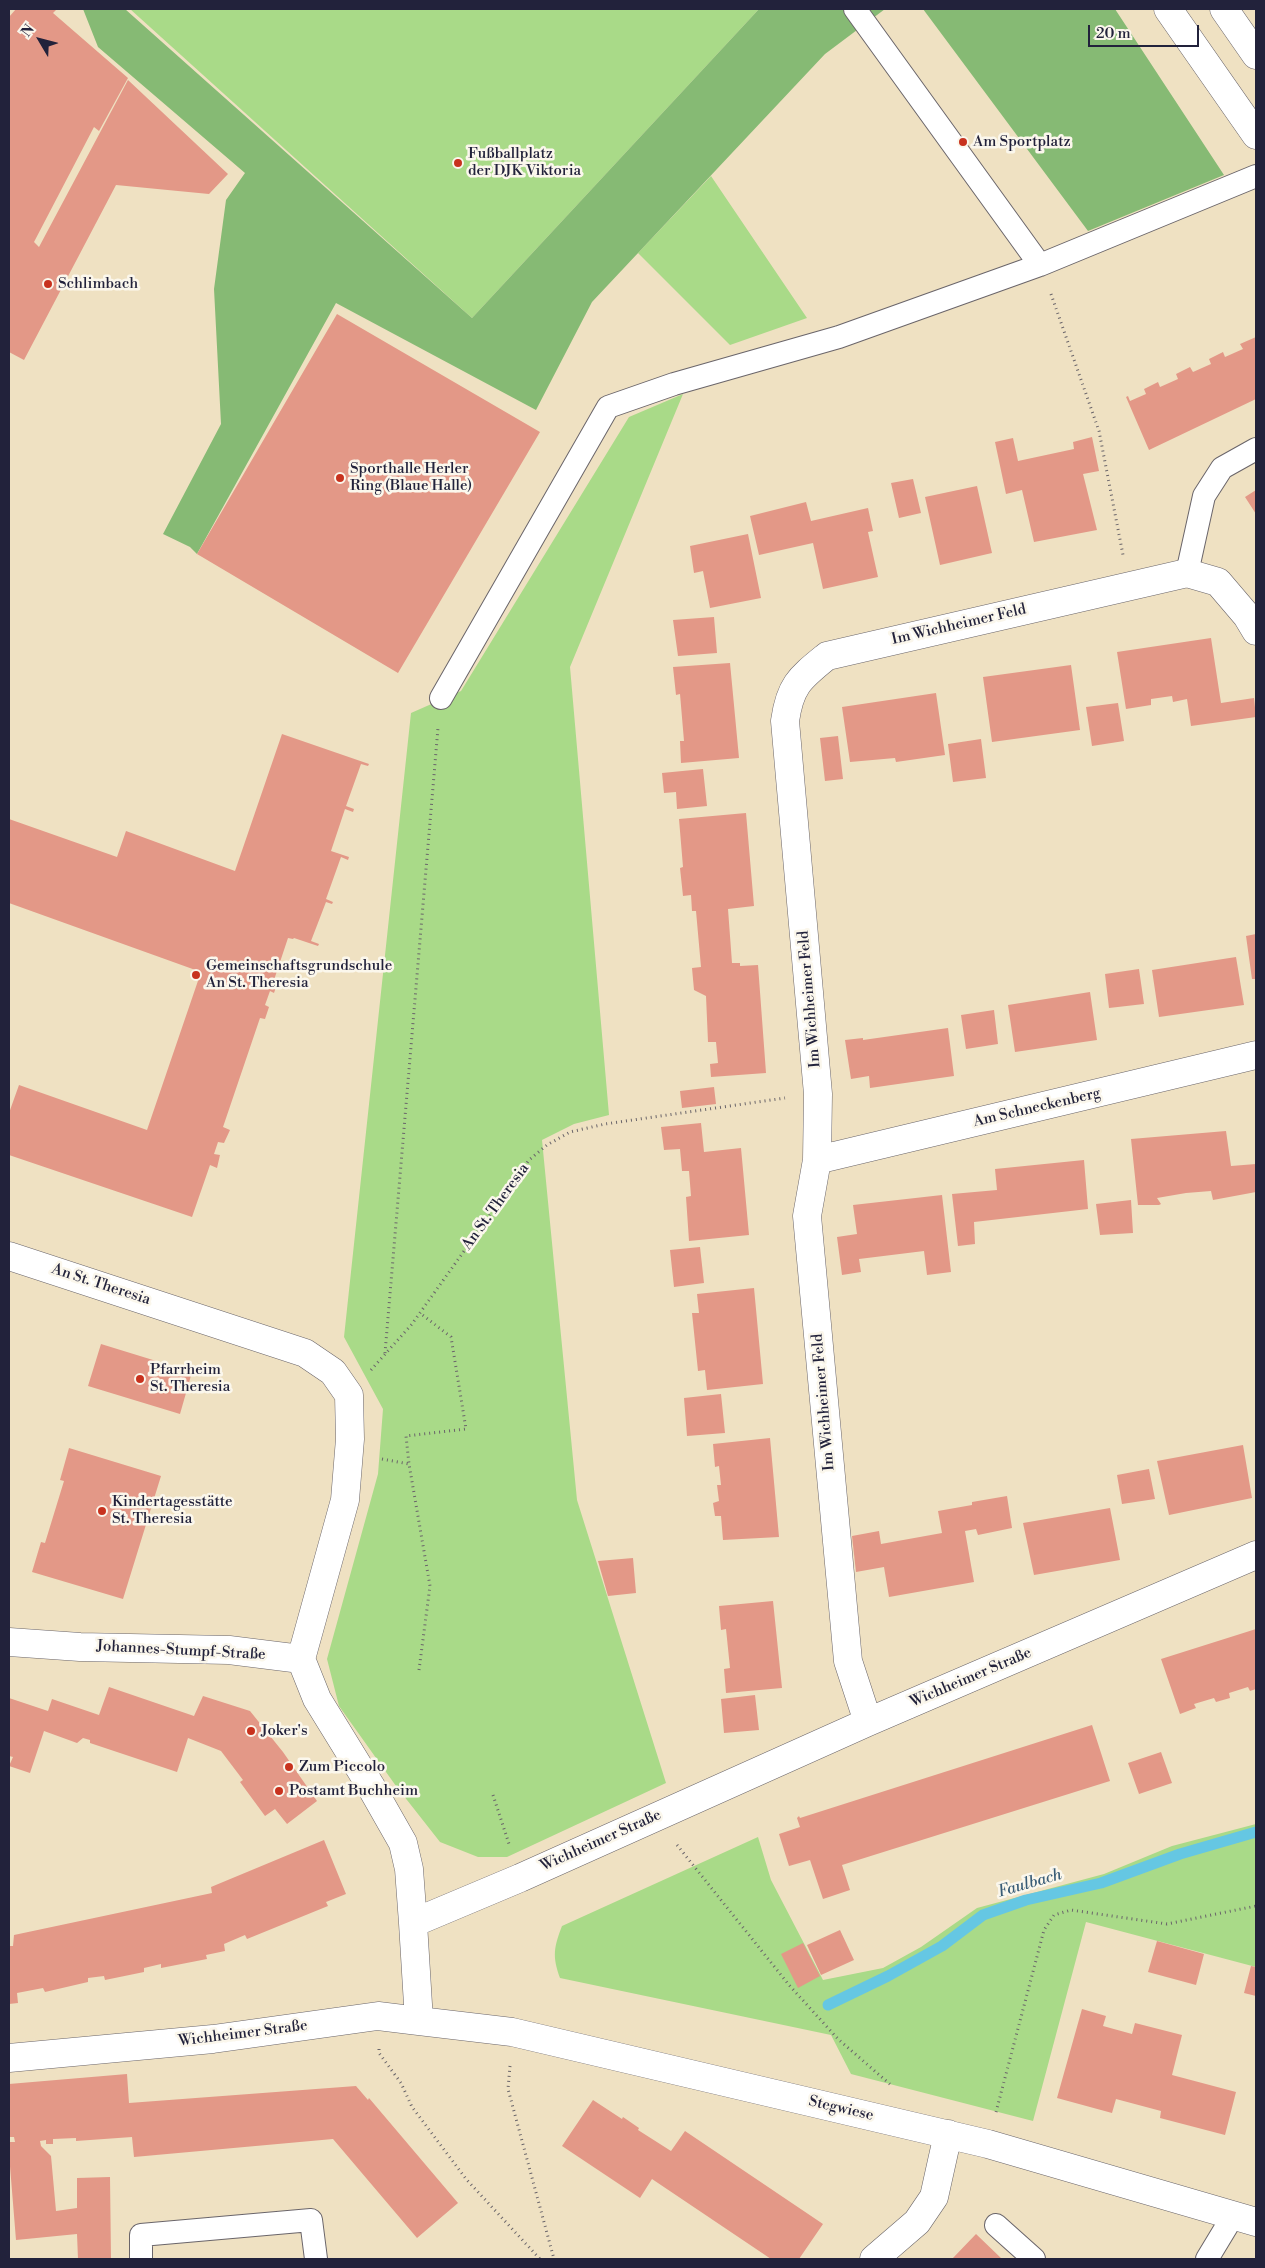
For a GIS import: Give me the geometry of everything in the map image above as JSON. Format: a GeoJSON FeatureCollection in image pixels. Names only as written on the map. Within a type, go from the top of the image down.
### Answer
{"type":"FeatureCollection","features":[{"type":"Feature","properties":{"kind":"street"},"geometry":{"type":"LineString","coordinates":[[1168,9],[1256,135]]}},
{"type":"Feature","properties":{"kind":"street"},"geometry":{"type":"LineString","coordinates":[[1224,9],[1256,55]]}},
{"type":"Feature","properties":{"kind":"street"},"geometry":{"type":"LineString","coordinates":[[1187,573],[1218,582],[1247,616],[1256,631]]}},
{"type":"Feature","properties":{"kind":"street","name":"Im Wichheimer Feld"},"geometry":{"type":"LineString","coordinates":[[868,1722],[848,1661],[807,1216],[817,1160],[818,1094],[785,721],[788,701],[794,687],[827,656],[1187,573]]}},
{"type":"Feature","properties":{"kind":"street","name":"Am Schneckenberg"},"geometry":{"type":"LineString","coordinates":[[817,1160],[1256,1055]]}},
{"type":"Feature","properties":{"kind":"street","name":"An St. Theresia"},"geometry":{"type":"LineString","coordinates":[[9,1256],[305,1353],[333,1372],[349,1394]]}},
{"type":"Feature","properties":{"kind":"street"},"geometry":{"type":"LineString","coordinates":[[349,1394],[350,1439],[345,1500],[301,1659],[317,1699],[403,1843],[409,1869],[419,2021]]}},
{"type":"Feature","properties":{"kind":"street","name":"Wichheimer Straße"},"geometry":{"type":"LineString","coordinates":[[413,1923],[520,1878],[868,1722],[1256,1555]]}},
{"type":"Feature","properties":{"kind":"street","name":"Johannes-Stumpf-Straße"},"geometry":{"type":"LineString","coordinates":[[9,1642],[80,1647],[229,1650],[301,1659]]}},
{"type":"Feature","properties":{"kind":"street","name":"Wichheimer Straße"},"geometry":{"type":"LineString","coordinates":[[9,2058],[213,2039],[378,2016],[419,2021]]}},
{"type":"Feature","properties":{"kind":"street","name":"Stegwiese"},"geometry":{"type":"LineString","coordinates":[[419,2021],[512,2032],[948,2134],[1245,2219]]}},
{"type":"Feature","properties":{"kind":"street"},"geometry":{"type":"LineString","coordinates":[[874,2259],[917,2222],[934,2197],[948,2134]]}},
{"type":"Feature","properties":{"kind":"lane"},"geometry":{"type":"LineString","coordinates":[[855,9],[1040,265]]}},
{"type":"Feature","properties":{"kind":"lane"},"geometry":{"type":"LineString","coordinates":[[441,698],[608,407],[674,384],[839,337],[1040,265],[1256,176]]}},
{"type":"Feature","properties":{"kind":"lane"},"geometry":{"type":"LineString","coordinates":[[1187,573],[1204,496],[1222,468],[1256,449]]}},
{"type":"Feature","properties":{"kind":"lane"},"geometry":{"type":"LineString","coordinates":[[1207,2259],[1245,2219]]}},
{"type":"Feature","properties":{"kind":"lane"},"geometry":{"type":"LineString","coordinates":[[141,2259],[141,2235],[311,2220],[316,2259]]}},
{"type":"Feature","properties":{"kind":"lane"},"geometry":{"type":"LineString","coordinates":[[996,2225],[1034,2259]]}},
{"type":"Feature","properties":{"kind":"path"},"geometry":{"type":"LineString","coordinates":[[1040,265],[1098,431],[1129,585]]}},
{"type":"Feature","properties":{"kind":"path"},"geometry":{"type":"LineString","coordinates":[[385,1353],[441,698]]}},
{"type":"Feature","properties":{"kind":"path","name":"An St. Theresia"},"geometry":{"type":"LineString","coordinates":[[349,1394],[420,1313],[529,1160],[548,1145],[570,1132],[605,1124],[818,1094]]}},
{"type":"Feature","properties":{"kind":"path"},"geometry":{"type":"LineString","coordinates":[[419,1670],[430,1586],[408,1464],[406,1436],[466,1429],[451,1337],[420,1313]]}},
{"type":"Feature","properties":{"kind":"path"},"geometry":{"type":"LineString","coordinates":[[493,1795],[520,1878]]}},
{"type":"Feature","properties":{"kind":"path"},"geometry":{"type":"LineString","coordinates":[[654,1817],[789,1985],[838,2039],[897,2090]]}},
{"type":"Feature","properties":{"kind":"path"},"geometry":{"type":"LineString","coordinates":[[988,2144],[1044,1930],[1054,1914],[1071,1910],[1167,1924],[1256,1906]]}},
{"type":"Feature","properties":{"kind":"path"},"geometry":{"type":"LineString","coordinates":[[378,2016],[379,2053],[401,2083],[412,2107],[466,2178],[540,2259]]}},
{"type":"Feature","properties":{"kind":"path"},"geometry":{"type":"LineString","coordinates":[[512,2032],[508,2089],[554,2259]]}},
{"type":"Feature","properties":{"kind":"green space"},"geometry":{"type":"Polygon","coordinates":[[[83,9],[125,9],[472,318],[759,9],[885,9],[825,54],[592,302],[536,410],[336,303],[197,554],[190,547],[163,534],[221,424],[214,289],[226,200],[245,173],[98,47],[83,9]]]}},
{"type":"Feature","properties":{"kind":"green space","name":"Fußballplatz der DJK Viktoria"},"geometry":{"type":"Polygon","coordinates":[[[130,9],[759,9],[472,318],[130,9]]]}},
{"type":"Feature","properties":{"kind":"green space"},"geometry":{"type":"Polygon","coordinates":[[[923,9],[1115,9],[1224,175],[1088,231],[923,9]]]}},
{"type":"Feature","properties":{"kind":"green space"},"geometry":{"type":"Polygon","coordinates":[[[711,176],[807,318],[730,345],[638,253],[711,176]]]}},
{"type":"Feature","properties":{"kind":"green space"},"geometry":{"type":"Polygon","coordinates":[[[683,394],[570,667],[609,1115],[574,1124],[542,1140],[577,1500],[666,1783],[507,1857],[478,1857],[440,1842],[396,1786],[339,1706],[327,1659],[378,1474],[383,1409],[344,1337],[411,713],[461,691],[629,417],[683,394]]]}},
{"type":"Feature","properties":{"kind":"green space"},"geometry":{"type":"Polygon","coordinates":[[[1256,1824],[1256,1967],[1086,1922],[1033,2121],[851,2074],[831,2035],[560,1978],[556,1964],[555,1952],[562,1926],[758,1837],[771,1880],[823,1980],[883,1968],[921,1947],[977,1908],[1104,1874],[1172,1846],[1256,1824]]]}},
{"type":"Feature","properties":{"kind":"building"},"geometry":{"type":"Polygon","coordinates":[[[16,9],[57,9],[53,13],[128,78],[99,131],[94,127],[34,242],[39,247],[128,80],[228,174],[209,194],[116,185],[24,360],[9,352],[9,17],[16,9]]]}},
{"type":"Feature","properties":{"kind":"building","name":"Sporthalle Herler Ring (Blaue Halle)"},"geometry":{"type":"Polygon","coordinates":[[[337,314],[540,432],[398,673],[197,554],[337,314]]]}},
{"type":"Feature","properties":{"kind":"building"},"geometry":{"type":"Polygon","coordinates":[[[1256,337],[1256,399],[1149,450],[1126,397],[1128,396],[1130,401],[1146,394],[1144,389],[1158,382],[1160,387],[1178,379],[1176,374],[1190,367],[1193,372],[1211,364],[1209,359],[1223,352],[1225,357],[1243,349],[1240,344],[1256,337]]]}},
{"type":"Feature","properties":{"kind":"building"},"geometry":{"type":"Polygon","coordinates":[[[1092,437],[1099,471],[1083,474],[1097,530],[1034,542],[1022,490],[1006,494],[995,442],[1013,438],[1018,461],[1074,449],[1073,442],[1092,437]]]}},
{"type":"Feature","properties":{"kind":"building"},"geometry":{"type":"Polygon","coordinates":[[[913,479],[921,513],[899,518],[891,483],[913,479]]]}},
{"type":"Feature","properties":{"kind":"building"},"geometry":{"type":"Polygon","coordinates":[[[977,486],[992,553],[940,565],[925,497],[977,486]]]}},
{"type":"Feature","properties":{"kind":"building"},"geometry":{"type":"Polygon","coordinates":[[[1256,490],[1256,514],[1245,497],[1256,490]]]}},
{"type":"Feature","properties":{"kind":"building"},"geometry":{"type":"Polygon","coordinates":[[[806,502],[811,521],[868,508],[873,531],[868,532],[878,577],[823,589],[813,543],[759,555],[750,516],[806,502]]]}},
{"type":"Feature","properties":{"kind":"building"},"geometry":{"type":"Polygon","coordinates":[[[748,534],[761,598],[710,608],[703,571],[694,573],[690,546],[748,534]]]}},
{"type":"Feature","properties":{"kind":"building"},"geometry":{"type":"Polygon","coordinates":[[[714,617],[717,653],[678,656],[673,620],[714,617]]]}},
{"type":"Feature","properties":{"kind":"building"},"geometry":{"type":"Polygon","coordinates":[[[1211,638],[1221,703],[1254,698],[1256,717],[1191,726],[1187,699],[1173,702],[1172,696],[1151,699],[1151,705],[1126,709],[1117,652],[1211,638]]]}},
{"type":"Feature","properties":{"kind":"building"},"geometry":{"type":"Polygon","coordinates":[[[730,663],[739,758],[681,763],[680,741],[684,741],[680,694],[676,695],[673,667],[730,663]]]}},
{"type":"Feature","properties":{"kind":"building"},"geometry":{"type":"Polygon","coordinates":[[[1071,665],[1080,730],[992,742],[983,677],[1071,665]]]}},
{"type":"Feature","properties":{"kind":"building"},"geometry":{"type":"Polygon","coordinates":[[[936,693],[945,755],[896,762],[895,758],[850,762],[842,707],[936,693]]]}},
{"type":"Feature","properties":{"kind":"building"},"geometry":{"type":"Polygon","coordinates":[[[1118,703],[1124,741],[1092,746],[1086,707],[1118,703]]]}},
{"type":"Feature","properties":{"kind":"building"},"geometry":{"type":"Polygon","coordinates":[[[282,734],[369,764],[368,766],[361,764],[346,806],[354,809],[353,812],[345,809],[331,851],[349,857],[348,860],[341,857],[326,899],[333,902],[332,904],[326,902],[311,941],[319,944],[318,946],[294,938],[288,938],[274,980],[278,981],[274,993],[270,991],[265,1005],[269,1007],[265,1019],[260,1018],[223,1127],[230,1130],[224,1143],[218,1142],[214,1154],[220,1155],[217,1168],[210,1165],[192,1217],[9,1155],[9,1113],[19,1085],[147,1130],[201,972],[9,903],[9,819],[117,857],[126,831],[235,871],[282,734]]]}},
{"type":"Feature","properties":{"kind":"building"},"geometry":{"type":"Polygon","coordinates":[[[838,736],[843,779],[825,781],[820,738],[838,736]]]}},
{"type":"Feature","properties":{"kind":"building"},"geometry":{"type":"Polygon","coordinates":[[[981,739],[986,778],[953,782],[948,744],[981,739]]]}},
{"type":"Feature","properties":{"kind":"building"},"geometry":{"type":"Polygon","coordinates":[[[703,769],[707,806],[677,809],[676,792],[664,793],[662,773],[703,769]]]}},
{"type":"Feature","properties":{"kind":"building"},"geometry":{"type":"Polygon","coordinates":[[[746,813],[754,906],[728,909],[732,963],[740,963],[740,966],[758,965],[766,1073],[711,1077],[710,1064],[718,1063],[716,1042],[708,1042],[706,996],[694,990],[692,968],[701,967],[696,911],[692,911],[691,895],[683,896],[680,868],[683,867],[679,819],[746,813]]]}},
{"type":"Feature","properties":{"kind":"building"},"geometry":{"type":"Polygon","coordinates":[[[1256,934],[1256,979],[1252,979],[1246,936],[1256,934]]]}},
{"type":"Feature","properties":{"kind":"building"},"geometry":{"type":"Polygon","coordinates":[[[1236,957],[1244,1005],[1159,1017],[1152,970],[1236,957]]]}},
{"type":"Feature","properties":{"kind":"building"},"geometry":{"type":"Polygon","coordinates":[[[1139,969],[1144,1004],[1109,1008],[1105,974],[1139,969]]]}},
{"type":"Feature","properties":{"kind":"building"},"geometry":{"type":"Polygon","coordinates":[[[1090,992],[1097,1040],[1015,1052],[1008,1005],[1090,992]]]}},
{"type":"Feature","properties":{"kind":"building"},"geometry":{"type":"Polygon","coordinates":[[[994,1010],[998,1044],[966,1049],[961,1015],[994,1010]]]}},
{"type":"Feature","properties":{"kind":"building"},"geometry":{"type":"Polygon","coordinates":[[[948,1028],[954,1076],[870,1088],[869,1076],[851,1079],[845,1040],[863,1038],[863,1040],[948,1028]]]}},
{"type":"Feature","properties":{"kind":"building"},"geometry":{"type":"Polygon","coordinates":[[[714,1087],[716,1104],[682,1108],[680,1091],[714,1087]]]}},
{"type":"Feature","properties":{"kind":"building"},"geometry":{"type":"Polygon","coordinates":[[[701,1123],[704,1152],[741,1148],[749,1235],[689,1241],[686,1197],[691,1196],[689,1171],[682,1171],[680,1149],[664,1150],[661,1127],[701,1123]]]}},
{"type":"Feature","properties":{"kind":"building"},"geometry":{"type":"Polygon","coordinates":[[[1226,1131],[1231,1166],[1256,1164],[1256,1192],[1213,1200],[1211,1191],[1186,1193],[1157,1198],[1161,1204],[1159,1205],[1138,1205],[1131,1139],[1226,1131]]]}},
{"type":"Feature","properties":{"kind":"building"},"geometry":{"type":"Polygon","coordinates":[[[1084,1160],[1088,1209],[974,1222],[975,1244],[958,1246],[952,1194],[997,1190],[995,1169],[1084,1160]]]}},
{"type":"Feature","properties":{"kind":"building"},"geometry":{"type":"Polygon","coordinates":[[[942,1195],[951,1272],[927,1275],[924,1251],[859,1259],[861,1272],[842,1275],[837,1237],[857,1234],[853,1205],[942,1195]]]}},
{"type":"Feature","properties":{"kind":"building"},"geometry":{"type":"Polygon","coordinates":[[[1131,1200],[1133,1233],[1100,1235],[1096,1204],[1131,1200]]]}},
{"type":"Feature","properties":{"kind":"building"},"geometry":{"type":"Polygon","coordinates":[[[700,1247],[704,1283],[674,1287],[670,1250],[700,1247]]]}},
{"type":"Feature","properties":{"kind":"building"},"geometry":{"type":"Polygon","coordinates":[[[754,1288],[763,1384],[707,1390],[705,1370],[698,1371],[692,1313],[699,1313],[697,1294],[754,1288]]]}},
{"type":"Feature","properties":{"kind":"building","name":"Pfarrheim St. Theresia"},"geometry":{"type":"Polygon","coordinates":[[[101,1344],[192,1372],[180,1414],[88,1386],[101,1344]]]}},
{"type":"Feature","properties":{"kind":"building"},"geometry":{"type":"Polygon","coordinates":[[[721,1394],[725,1433],[687,1436],[684,1398],[721,1394]]]}},
{"type":"Feature","properties":{"kind":"building"},"geometry":{"type":"Polygon","coordinates":[[[770,1438],[779,1537],[723,1540],[721,1516],[715,1516],[713,1503],[719,1501],[717,1485],[721,1485],[719,1466],[715,1467],[713,1444],[770,1438]]]}},
{"type":"Feature","properties":{"kind":"building"},"geometry":{"type":"Polygon","coordinates":[[[1243,1445],[1252,1498],[1169,1515],[1157,1461],[1243,1445]]]}},
{"type":"Feature","properties":{"kind":"building","name":"Kindertagesstätte St. Theresia"},"geometry":{"type":"Polygon","coordinates":[[[69,1448],[161,1476],[123,1599],[32,1572],[41,1542],[45,1543],[64,1481],[60,1480],[69,1448]]]}},
{"type":"Feature","properties":{"kind":"building"},"geometry":{"type":"Polygon","coordinates":[[[1149,1469],[1155,1499],[1122,1504],[1117,1475],[1149,1469]]]}},
{"type":"Feature","properties":{"kind":"building"},"geometry":{"type":"Polygon","coordinates":[[[1007,1496],[1012,1528],[978,1535],[976,1529],[965,1531],[974,1582],[889,1597],[884,1567],[856,1572],[852,1536],[879,1531],[881,1544],[942,1533],[938,1511],[972,1505],[972,1502],[1007,1496]]]}},
{"type":"Feature","properties":{"kind":"building"},"geometry":{"type":"Polygon","coordinates":[[[1110,1508],[1120,1560],[1034,1575],[1023,1523],[1110,1508]]]}},
{"type":"Feature","properties":{"kind":"building"},"geometry":{"type":"Polygon","coordinates":[[[633,1558],[636,1593],[608,1596],[598,1561],[633,1558]]]}},
{"type":"Feature","properties":{"kind":"building"},"geometry":{"type":"Polygon","coordinates":[[[773,1601],[782,1688],[726,1693],[724,1669],[730,1668],[726,1629],[721,1630],[719,1606],[773,1601]]]}},
{"type":"Feature","properties":{"kind":"building"},"geometry":{"type":"Polygon","coordinates":[[[1256,1629],[1256,1689],[1250,1691],[1248,1687],[1229,1693],[1230,1698],[1216,1702],[1214,1698],[1194,1704],[1196,1708],[1180,1714],[1161,1659],[1256,1629]]]}},
{"type":"Feature","properties":{"kind":"building"},"geometry":{"type":"Polygon","coordinates":[[[109,1687],[194,1716],[203,1696],[250,1711],[283,1752],[317,1801],[287,1824],[275,1809],[265,1816],[240,1782],[243,1780],[221,1751],[188,1738],[177,1772],[90,1743],[90,1740],[83,1738],[77,1743],[44,1731],[30,1773],[9,1766],[13,1757],[9,1756],[9,1698],[48,1711],[52,1699],[99,1715],[109,1687]]]}},
{"type":"Feature","properties":{"kind":"building"},"geometry":{"type":"Polygon","coordinates":[[[755,1695],[759,1730],[724,1733],[721,1699],[755,1695]]]}},
{"type":"Feature","properties":{"kind":"building"},"geometry":{"type":"Polygon","coordinates":[[[1092,1725],[1110,1781],[842,1865],[850,1890],[823,1899],[810,1860],[789,1866],[779,1834],[800,1827],[797,1818],[799,1816],[800,1818],[1092,1725]]]}},
{"type":"Feature","properties":{"kind":"building"},"geometry":{"type":"Polygon","coordinates":[[[1161,1752],[1172,1783],[1139,1794],[1128,1763],[1161,1752]]]}},
{"type":"Feature","properties":{"kind":"building"},"geometry":{"type":"Polygon","coordinates":[[[324,1840],[346,1894],[326,1902],[328,1906],[247,1939],[245,1935],[224,1944],[225,1951],[206,1955],[207,1959],[161,1968],[161,1964],[144,1968],[144,1972],[105,1980],[104,1976],[88,1978],[88,1982],[45,1992],[43,1988],[17,1993],[18,2003],[9,2004],[9,1946],[13,1946],[14,1935],[212,1893],[211,1887],[324,1840]]]}},
{"type":"Feature","properties":{"kind":"building"},"geometry":{"type":"Polygon","coordinates":[[[840,1930],[854,1960],[821,1975],[807,1945],[840,1930]]]}},
{"type":"Feature","properties":{"kind":"building"},"geometry":{"type":"Polygon","coordinates":[[[1157,1941],[1204,1954],[1196,1985],[1148,1972],[1157,1941]]]}},
{"type":"Feature","properties":{"kind":"building"},"geometry":{"type":"Polygon","coordinates":[[[803,1943],[820,1976],[798,1988],[781,1954],[803,1943]]]}},
{"type":"Feature","properties":{"kind":"building"},"geometry":{"type":"Polygon","coordinates":[[[1251,1966],[1256,1967],[1256,1996],[1244,1993],[1251,1966]]]}},
{"type":"Feature","properties":{"kind":"building"},"geometry":{"type":"Polygon","coordinates":[[[1082,2009],[1106,2016],[1103,2026],[1132,2034],[1135,2023],[1182,2035],[1172,2075],[1236,2092],[1225,2135],[1160,2118],[1161,2111],[1116,2099],[1112,2113],[1057,2098],[1082,2009]]]}},
{"type":"Feature","properties":{"kind":"building"},"geometry":{"type":"Polygon","coordinates":[[[127,2074],[129,2103],[356,2086],[368,2100],[369,2098],[458,2203],[417,2238],[333,2139],[134,2157],[132,2137],[76,2141],[76,2138],[53,2139],[53,2144],[46,2144],[46,2140],[40,2141],[41,2146],[51,2156],[56,2211],[77,2208],[77,2178],[110,2177],[111,2259],[78,2259],[77,2234],[16,2240],[9,2154],[9,2142],[15,2142],[14,2137],[9,2137],[9,2084],[127,2074]]]}},
{"type":"Feature","properties":{"kind":"building"},"geometry":{"type":"Polygon","coordinates":[[[593,2100],[622,2119],[623,2117],[639,2128],[638,2130],[671,2151],[685,2131],[823,2224],[799,2259],[771,2259],[652,2179],[640,2198],[562,2146],[593,2100]]]}},
{"type":"Feature","properties":{"kind":"building"},"geometry":{"type":"Polygon","coordinates":[[[976,2234],[1002,2259],[952,2259],[976,2234]]]}},
{"type":"Feature","properties":{"kind":"waterway","name":"Faulbach"},"geometry":{"type":"LineString","coordinates":[[828,2005],[888,1976],[942,1946],[983,1915],[1026,1900],[1101,1883],[1180,1854],[1256,1832]]}},
{"type":"Feature","properties":{"kind":"place","name":"Am Sportplatz"},"geometry":{"type":"Point","coordinates":[963,142]}},
{"type":"Feature","properties":{"kind":"place","name":"Fußballplatz der DJK Viktoria"},"geometry":{"type":"Point","coordinates":[458,163]}},
{"type":"Feature","properties":{"kind":"place","name":"Schlimbach"},"geometry":{"type":"Point","coordinates":[48,284]}},
{"type":"Feature","properties":{"kind":"place","name":"Sporthalle Herler Ring (Blaue Halle)"},"geometry":{"type":"Point","coordinates":[340,478]}},
{"type":"Feature","properties":{"kind":"place","name":"Gemeinschaftsgrundschule An St. Theresia"},"geometry":{"type":"Point","coordinates":[196,975]}},
{"type":"Feature","properties":{"kind":"place","name":"Pfarrheim St. Theresia"},"geometry":{"type":"Point","coordinates":[140,1379]}},
{"type":"Feature","properties":{"kind":"place","name":"Kindertagesstätte St. Theresia"},"geometry":{"type":"Point","coordinates":[102,1511]}},
{"type":"Feature","properties":{"kind":"place","name":"Joker's"},"geometry":{"type":"Point","coordinates":[251,1731]}},
{"type":"Feature","properties":{"kind":"place","name":"Zum Piccolo"},"geometry":{"type":"Point","coordinates":[289,1767]}},
{"type":"Feature","properties":{"kind":"place","name":"Postamt Buchheim"},"geometry":{"type":"Point","coordinates":[279,1791]}}]}
